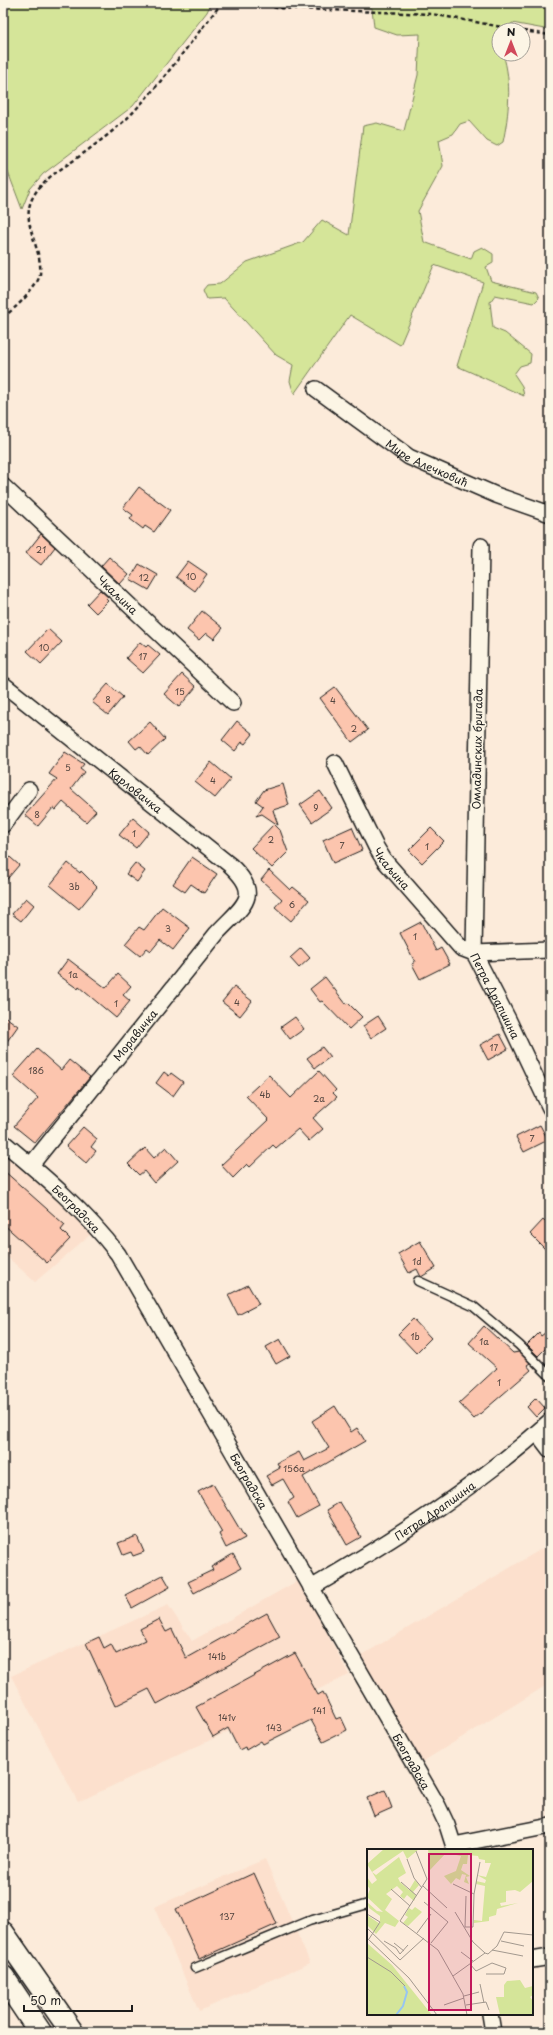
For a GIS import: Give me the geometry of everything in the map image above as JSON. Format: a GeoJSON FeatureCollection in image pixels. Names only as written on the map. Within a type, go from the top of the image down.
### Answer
{"type":"FeatureCollection","features":[{"type":"Feature","properties":{"kind":"highway"},"geometry":{"type":"LineString","coordinates":[[3,1934],[72,2032]]}},
{"type":"Feature","properties":{"kind":"highway"},"geometry":{"type":"LineString","coordinates":[[3,1978],[40,2032]]}},
{"type":"Feature","properties":{"kind":"street","name":"Мире Алечковић"},"geometry":{"type":"LineString","coordinates":[[316,389],[409,457],[496,495],[550,514]]}},
{"type":"Feature","properties":{"kind":"street","name":"Чкаљина"},"geometry":{"type":"LineString","coordinates":[[3,486],[233,703]]}},
{"type":"Feature","properties":{"kind":"street","name":"Омладинских бригада"},"geometry":{"type":"LineString","coordinates":[[474,953],[481,546]]}},
{"type":"Feature","properties":{"kind":"street","name":"Карловачка"},"geometry":{"type":"LineString","coordinates":[[3,684],[239,873],[246,882],[248,888],[246,901],[242,906]]}},
{"type":"Feature","properties":{"kind":"street","name":"Чкаљина"},"geometry":{"type":"LineString","coordinates":[[335,763],[376,847],[384,860],[452,940],[461,948],[474,953]]}},
{"type":"Feature","properties":{"kind":"street"},"geometry":{"type":"LineString","coordinates":[[3,825],[29,790]]}},
{"type":"Feature","properties":{"kind":"street","name":"Моравичка"},"geometry":{"type":"LineString","coordinates":[[31,1165],[212,939],[242,906]]}},
{"type":"Feature","properties":{"kind":"street","name":"Петра Драпшина"},"geometry":{"type":"LineString","coordinates":[[550,950],[474,953],[508,1019],[550,1108]]}},
{"type":"Feature","properties":{"kind":"street","name":"Београдска"},"geometry":{"type":"LineString","coordinates":[[3,1142],[67,1196],[98,1229],[118,1254],[438,1806],[455,1847]]}},
{"type":"Feature","properties":{"kind":"street","name":"Петра Драпшина"},"geometry":{"type":"LineString","coordinates":[[311,1588],[378,1548],[453,1497],[509,1457],[550,1421]]}},
{"type":"Feature","properties":{"kind":"street"},"geometry":{"type":"LineString","coordinates":[[537,1433],[550,1450]]}},
{"type":"Feature","properties":{"kind":"street"},"geometry":{"type":"LineString","coordinates":[[455,1847],[550,1826]]}},
{"type":"Feature","properties":{"kind":"street"},"geometry":{"type":"LineString","coordinates":[[533,1960],[550,1957]]}},
{"type":"Feature","properties":{"kind":"street"},"geometry":{"type":"LineString","coordinates":[[490,2015],[493,2032]]}},
{"type":"Feature","properties":{"kind":"lane"},"geometry":{"type":"LineString","coordinates":[[418,1281],[473,1306],[550,1376]]}},
{"type":"Feature","properties":{"kind":"lane"},"geometry":{"type":"LineString","coordinates":[[196,1968],[309,1921],[367,1904]]}},
{"type":"Feature","properties":{"kind":"path"},"geometry":{"type":"LineString","coordinates":[[3,317],[11,312],[29,293],[40,276],[40,265],[28,216],[31,200],[40,184],[99,142],[138,108],[222,3]]}},
{"type":"Feature","properties":{"kind":"path"},"geometry":{"type":"LineString","coordinates":[[260,3],[277,8],[432,14],[491,25]]}},
{"type":"Feature","properties":{"kind":"path"},"geometry":{"type":"LineString","coordinates":[[531,32],[550,35]]}},
{"type":"Feature","properties":{"kind":"shaded area"},"geometry":{"type":"Polygon","coordinates":[[[3,1150],[61,1199],[92,1233],[35,1282],[3,1253],[3,1150]]]}},
{"type":"Feature","properties":{"kind":"shaded area"},"geometry":{"type":"Polygon","coordinates":[[[550,1544],[550,1683],[422,1762],[357,1658],[550,1544]]]}},
{"type":"Feature","properties":{"kind":"shaded area"},"geometry":{"type":"Polygon","coordinates":[[[299,1580],[349,1675],[78,1802],[11,1676],[168,1605],[192,1641],[299,1580]]]}},
{"type":"Feature","properties":{"kind":"shaded area"},"geometry":{"type":"Polygon","coordinates":[[[265,1859],[310,1963],[199,2011],[154,1907],[265,1859]]]}},
{"type":"Feature","properties":{"kind":"green space"},"geometry":{"type":"Polygon","coordinates":[[[3,3],[211,3],[207,12],[133,106],[43,174],[30,189],[22,209],[3,159],[3,3]]]}},
{"type":"Feature","properties":{"kind":"green space"},"geometry":{"type":"Polygon","coordinates":[[[271,3],[550,3],[550,30],[531,26],[531,22],[491,22],[491,62],[505,62],[508,76],[509,98],[503,142],[497,146],[487,141],[469,121],[460,124],[453,134],[439,140],[443,166],[418,211],[424,242],[471,259],[474,251],[482,247],[493,254],[493,263],[486,267],[491,281],[536,292],[539,298],[534,303],[495,295],[490,302],[493,328],[505,333],[531,354],[530,363],[520,366],[514,374],[522,386],[524,396],[457,366],[483,282],[434,265],[400,345],[350,315],[294,394],[290,381],[293,365],[276,355],[224,298],[207,299],[203,290],[207,285],[220,284],[247,262],[303,242],[322,220],[349,235],[363,126],[377,123],[404,131],[418,75],[420,34],[397,35],[374,27],[372,8],[278,5],[271,3]]]}},
{"type":"Feature","properties":{"kind":"building"},"geometry":{"type":"Polygon","coordinates":[[[139,487],[170,510],[154,532],[145,526],[143,529],[130,519],[133,515],[123,508],[139,487]]]}},
{"type":"Feature","properties":{"kind":"building"},"geometry":{"type":"Polygon","coordinates":[[[41,534],[55,547],[41,565],[26,553],[41,534]]]}},
{"type":"Feature","properties":{"kind":"building"},"geometry":{"type":"Polygon","coordinates":[[[109,557],[129,574],[120,584],[101,566],[109,557]]]}},
{"type":"Feature","properties":{"kind":"building"},"geometry":{"type":"Polygon","coordinates":[[[188,561],[207,574],[195,591],[176,577],[188,561]]]}},
{"type":"Feature","properties":{"kind":"building"},"geometry":{"type":"Polygon","coordinates":[[[139,564],[158,575],[149,590],[130,579],[139,564]]]}},
{"type":"Feature","properties":{"kind":"building"},"geometry":{"type":"Polygon","coordinates":[[[100,590],[108,597],[106,599],[108,601],[96,613],[87,604],[100,590]]]}},
{"type":"Feature","properties":{"kind":"building"},"geometry":{"type":"Polygon","coordinates":[[[202,611],[223,628],[214,639],[206,633],[199,640],[187,630],[202,611]]]}},
{"type":"Feature","properties":{"kind":"building"},"geometry":{"type":"Polygon","coordinates":[[[48,629],[62,642],[41,664],[27,651],[48,629]]]}},
{"type":"Feature","properties":{"kind":"building"},"geometry":{"type":"Polygon","coordinates":[[[140,642],[146,647],[148,645],[160,655],[143,673],[126,658],[140,642]]]}},
{"type":"Feature","properties":{"kind":"building"},"geometry":{"type":"Polygon","coordinates":[[[182,674],[196,687],[179,707],[164,694],[182,674]]]}},
{"type":"Feature","properties":{"kind":"building"},"geometry":{"type":"Polygon","coordinates":[[[108,684],[123,697],[108,715],[92,702],[108,684]]]}},
{"type":"Feature","properties":{"kind":"building"},"geometry":{"type":"Polygon","coordinates":[[[335,687],[368,730],[352,742],[320,698],[335,687]]]}},
{"type":"Feature","properties":{"kind":"building"},"geometry":{"type":"Polygon","coordinates":[[[237,721],[253,734],[245,744],[242,742],[235,751],[222,740],[237,721]]]}},
{"type":"Feature","properties":{"kind":"building"},"geometry":{"type":"Polygon","coordinates":[[[150,722],[165,739],[148,755],[140,746],[136,749],[129,741],[150,722]]]}},
{"type":"Feature","properties":{"kind":"building"},"geometry":{"type":"Polygon","coordinates":[[[65,752],[84,764],[80,769],[84,772],[71,789],[96,811],[86,822],[63,802],[56,810],[53,808],[38,826],[25,815],[57,779],[49,774],[65,752]]]}},
{"type":"Feature","properties":{"kind":"building"},"geometry":{"type":"Polygon","coordinates":[[[211,762],[231,779],[215,798],[195,782],[211,762]]]}},
{"type":"Feature","properties":{"kind":"building"},"geometry":{"type":"Polygon","coordinates":[[[283,784],[289,805],[273,810],[278,825],[262,814],[256,816],[263,806],[256,801],[264,790],[283,784]]]}},
{"type":"Feature","properties":{"kind":"building"},"geometry":{"type":"Polygon","coordinates":[[[320,791],[332,808],[312,822],[300,805],[320,791]]]}},
{"type":"Feature","properties":{"kind":"building"},"geometry":{"type":"Polygon","coordinates":[[[133,818],[149,832],[136,848],[119,835],[133,818]]]}},
{"type":"Feature","properties":{"kind":"building"},"geometry":{"type":"Polygon","coordinates":[[[274,824],[280,830],[288,852],[272,868],[251,848],[274,824]]]}},
{"type":"Feature","properties":{"kind":"building"},"geometry":{"type":"Polygon","coordinates":[[[352,827],[362,850],[333,863],[323,840],[352,827]]]}},
{"type":"Feature","properties":{"kind":"building"},"geometry":{"type":"Polygon","coordinates":[[[431,828],[444,841],[422,863],[409,850],[431,828]]]}},
{"type":"Feature","properties":{"kind":"building"},"geometry":{"type":"Polygon","coordinates":[[[3,851],[19,865],[3,884],[3,851]]]}},
{"type":"Feature","properties":{"kind":"building"},"geometry":{"type":"Polygon","coordinates":[[[192,857],[217,874],[204,893],[191,884],[185,892],[173,884],[192,857]]]}},
{"type":"Feature","properties":{"kind":"building"},"geometry":{"type":"Polygon","coordinates":[[[68,863],[80,873],[81,871],[97,887],[79,909],[50,885],[68,863]]]}},
{"type":"Feature","properties":{"kind":"building"},"geometry":{"type":"Polygon","coordinates":[[[135,863],[145,871],[137,882],[126,874],[135,863]]]}},
{"type":"Feature","properties":{"kind":"building"},"geometry":{"type":"Polygon","coordinates":[[[269,870],[290,890],[293,887],[309,900],[291,921],[275,907],[282,899],[261,880],[269,870]]]}},
{"type":"Feature","properties":{"kind":"building"},"geometry":{"type":"Polygon","coordinates":[[[26,898],[34,905],[21,921],[12,914],[26,898]]]}},
{"type":"Feature","properties":{"kind":"building"},"geometry":{"type":"Polygon","coordinates":[[[162,907],[190,928],[173,950],[160,940],[151,951],[147,948],[140,956],[125,944],[139,927],[144,930],[162,907]]]}},
{"type":"Feature","properties":{"kind":"building"},"geometry":{"type":"Polygon","coordinates":[[[421,922],[436,951],[441,948],[450,964],[420,979],[412,964],[415,962],[400,933],[421,922]]]}},
{"type":"Feature","properties":{"kind":"building"},"geometry":{"type":"Polygon","coordinates":[[[301,948],[310,958],[299,968],[290,958],[301,948]]]}},
{"type":"Feature","properties":{"kind":"building"},"geometry":{"type":"Polygon","coordinates":[[[68,959],[106,988],[118,974],[131,986],[123,995],[130,1001],[116,1018],[79,987],[78,989],[57,974],[68,959]]]}},
{"type":"Feature","properties":{"kind":"building"},"geometry":{"type":"Polygon","coordinates":[[[325,977],[346,1004],[348,1003],[362,1017],[349,1029],[322,1001],[320,1002],[310,989],[325,977]]]}},
{"type":"Feature","properties":{"kind":"building"},"geometry":{"type":"Polygon","coordinates":[[[234,987],[252,1001],[240,1016],[222,1002],[234,987]]]}},
{"type":"Feature","properties":{"kind":"building"},"geometry":{"type":"Polygon","coordinates":[[[3,1015],[18,1026],[3,1047],[3,1015]]]}},
{"type":"Feature","properties":{"kind":"building"},"geometry":{"type":"Polygon","coordinates":[[[378,1016],[386,1028],[371,1038],[363,1026],[378,1016]]]}},
{"type":"Feature","properties":{"kind":"building"},"geometry":{"type":"Polygon","coordinates":[[[295,1017],[304,1029],[290,1039],[281,1027],[295,1017]]]}},
{"type":"Feature","properties":{"kind":"building"},"geometry":{"type":"Polygon","coordinates":[[[500,1034],[508,1049],[488,1060],[480,1045],[500,1034]]]}},
{"type":"Feature","properties":{"kind":"building"},"geometry":{"type":"Polygon","coordinates":[[[322,1047],[330,1057],[315,1068],[307,1058],[322,1047]]]}},
{"type":"Feature","properties":{"kind":"building"},"geometry":{"type":"Polygon","coordinates":[[[37,1049],[61,1070],[69,1060],[90,1077],[35,1143],[14,1126],[38,1098],[13,1076],[37,1049]]]}},
{"type":"Feature","properties":{"kind":"building"},"geometry":{"type":"Polygon","coordinates":[[[319,1071],[336,1090],[333,1093],[337,1097],[313,1118],[323,1129],[309,1141],[298,1129],[276,1148],[273,1145],[250,1167],[247,1164],[233,1178],[221,1165],[269,1120],[246,1096],[269,1075],[291,1098],[319,1071]]]}},
{"type":"Feature","properties":{"kind":"building"},"geometry":{"type":"Polygon","coordinates":[[[164,1072],[169,1076],[171,1073],[183,1082],[173,1096],[156,1083],[164,1072]]]}},
{"type":"Feature","properties":{"kind":"building"},"geometry":{"type":"Polygon","coordinates":[[[540,1125],[548,1140],[524,1152],[516,1137],[540,1125]]]}},
{"type":"Feature","properties":{"kind":"building"},"geometry":{"type":"Polygon","coordinates":[[[83,1127],[97,1139],[91,1147],[96,1151],[86,1163],[66,1146],[83,1127]]]}},
{"type":"Feature","properties":{"kind":"building"},"geometry":{"type":"Polygon","coordinates":[[[166,1147],[178,1161],[154,1183],[144,1171],[139,1175],[128,1164],[145,1148],[154,1158],[166,1147]]]}},
{"type":"Feature","properties":{"kind":"building"},"geometry":{"type":"Polygon","coordinates":[[[3,1170],[65,1225],[61,1230],[70,1239],[47,1263],[3,1224],[3,1170]]]}},
{"type":"Feature","properties":{"kind":"building"},"geometry":{"type":"Polygon","coordinates":[[[543,1220],[550,1227],[550,1254],[530,1234],[543,1220]]]}},
{"type":"Feature","properties":{"kind":"building"},"geometry":{"type":"Polygon","coordinates":[[[420,1241],[436,1268],[421,1277],[417,1269],[409,1273],[398,1254],[420,1241]]]}},
{"type":"Feature","properties":{"kind":"building"},"geometry":{"type":"Polygon","coordinates":[[[248,1285],[259,1304],[238,1315],[228,1295],[248,1285]]]}},
{"type":"Feature","properties":{"kind":"building"},"geometry":{"type":"Polygon","coordinates":[[[413,1319],[431,1338],[416,1353],[398,1334],[413,1319]]]}},
{"type":"Feature","properties":{"kind":"building"},"geometry":{"type":"Polygon","coordinates":[[[484,1326],[513,1353],[519,1352],[530,1363],[527,1365],[531,1370],[474,1419],[459,1403],[497,1368],[469,1343],[484,1326]]]}},
{"type":"Feature","properties":{"kind":"building"},"geometry":{"type":"Polygon","coordinates":[[[550,1329],[550,1344],[538,1356],[527,1345],[539,1333],[541,1336],[550,1329]]]}},
{"type":"Feature","properties":{"kind":"building"},"geometry":{"type":"Polygon","coordinates":[[[280,1339],[290,1356],[276,1364],[266,1347],[280,1339]]]}},
{"type":"Feature","properties":{"kind":"building"},"geometry":{"type":"Polygon","coordinates":[[[536,1398],[545,1408],[536,1417],[527,1407],[536,1398]]]}},
{"type":"Feature","properties":{"kind":"building"},"geometry":{"type":"Polygon","coordinates":[[[335,1406],[351,1432],[357,1428],[365,1441],[303,1477],[319,1506],[297,1518],[288,1502],[294,1498],[283,1479],[272,1485],[266,1476],[280,1468],[277,1463],[299,1452],[304,1461],[329,1448],[312,1421],[335,1406]]]}},
{"type":"Feature","properties":{"kind":"building"},"geometry":{"type":"Polygon","coordinates":[[[213,1484],[245,1538],[226,1548],[219,1534],[222,1532],[198,1492],[213,1484]]]}},
{"type":"Feature","properties":{"kind":"building"},"geometry":{"type":"Polygon","coordinates":[[[340,1502],[361,1537],[347,1545],[327,1510],[340,1502]]]}},
{"type":"Feature","properties":{"kind":"building"},"geometry":{"type":"Polygon","coordinates":[[[137,1536],[144,1552],[133,1556],[131,1552],[123,1555],[118,1543],[137,1536]]]}},
{"type":"Feature","properties":{"kind":"building"},"geometry":{"type":"Polygon","coordinates":[[[233,1554],[241,1568],[194,1593],[188,1582],[213,1570],[211,1567],[233,1554]]]}},
{"type":"Feature","properties":{"kind":"building"},"geometry":{"type":"Polygon","coordinates":[[[163,1575],[170,1587],[132,1608],[125,1595],[163,1575]]]}},
{"type":"Feature","properties":{"kind":"building"},"geometry":{"type":"Polygon","coordinates":[[[267,1613],[280,1637],[157,1704],[149,1689],[115,1706],[86,1643],[99,1637],[104,1648],[111,1644],[116,1654],[146,1640],[140,1629],[159,1619],[166,1632],[172,1629],[186,1658],[267,1613]]]}},
{"type":"Feature","properties":{"kind":"building"},"geometry":{"type":"Polygon","coordinates":[[[295,1653],[318,1695],[323,1692],[336,1719],[341,1717],[347,1730],[323,1742],[311,1720],[263,1744],[261,1741],[246,1750],[245,1747],[239,1750],[228,1728],[213,1737],[196,1707],[295,1653]]]}},
{"type":"Feature","properties":{"kind":"building"},"geometry":{"type":"Polygon","coordinates":[[[385,1790],[392,1808],[374,1816],[367,1798],[385,1790]]]}},
{"type":"Feature","properties":{"kind":"building"},"geometry":{"type":"Polygon","coordinates":[[[254,1873],[277,1924],[199,1959],[176,1909],[254,1873]]]}}]}
